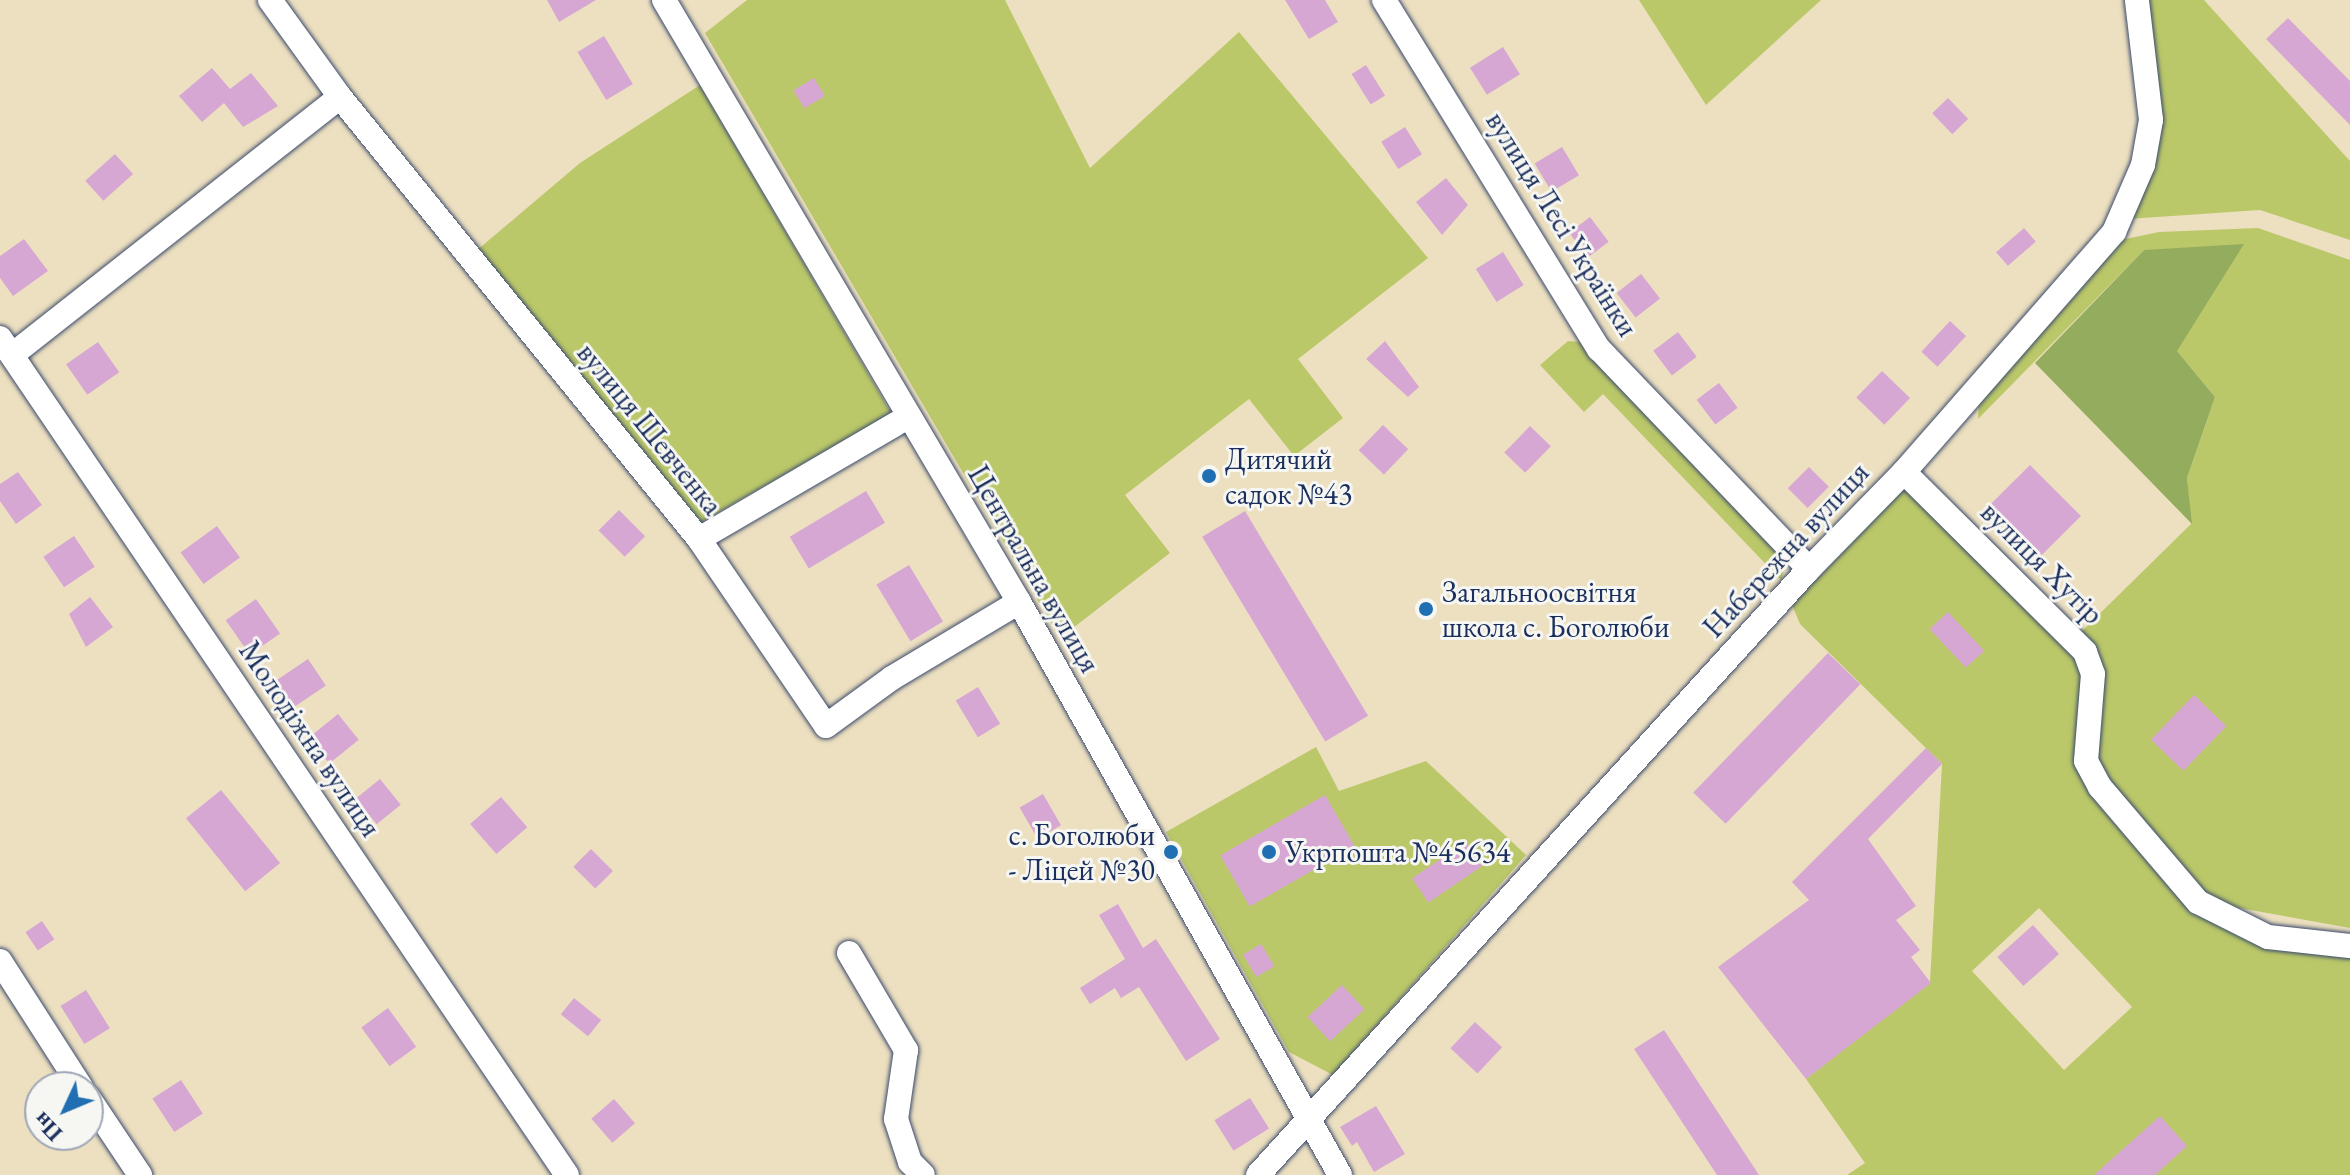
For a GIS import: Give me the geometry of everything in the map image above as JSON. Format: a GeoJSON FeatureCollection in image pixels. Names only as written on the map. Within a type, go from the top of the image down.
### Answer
{"type":"FeatureCollection","features":[{"type":"Feature","properties":{"kind":"street","name":"вулиця Шевченка"},"geometry":{"type":"LineString","coordinates":[[270,0],[340,97],[699,539],[826,726],[892,678],[1019,602]]}},
{"type":"Feature","properties":{"kind":"street","name":"Центральна вулиця"},"geometry":{"type":"LineString","coordinates":[[664,0],[1019,602],[1340,1175]]}},
{"type":"Feature","properties":{"kind":"street","name":"вулиця Лесі Українки"},"geometry":{"type":"LineString","coordinates":[[1384,0],[1599,349],[1809,569]]}},
{"type":"Feature","properties":{"kind":"street","name":"Набережна вулиця"},"geometry":{"type":"LineString","coordinates":[[1306,1119],[1510,902],[1809,569],[1904,472],[2114,232],[2143,165],[2151,120],[2137,0]]}},
{"type":"Feature","properties":{"kind":"street"},"geometry":{"type":"LineString","coordinates":[[6,347],[340,97]]}},
{"type":"Feature","properties":{"kind":"street","name":"Молодіжна вулиця"},"geometry":{"type":"LineString","coordinates":[[6,347],[567,1175]]}},
{"type":"Feature","properties":{"kind":"street"},"geometry":{"type":"LineString","coordinates":[[699,539],[908,417]]}},
{"type":"Feature","properties":{"kind":"street","name":"вулиця Хутір"},"geometry":{"type":"LineString","coordinates":[[1904,472],[2085,652],[2093,674],[2086,761],[2100,787],[2198,902],[2268,937],[2350,946]]}},
{"type":"Feature","properties":{"kind":"street"},"geometry":{"type":"LineString","coordinates":[[849,953],[906,1050],[896,1119],[910,1162],[923,1175]]}},
{"type":"Feature","properties":{"kind":"street"},"geometry":{"type":"LineString","coordinates":[[0,961],[71,1071]]}},
{"type":"Feature","properties":{"kind":"street"},"geometry":{"type":"LineString","coordinates":[[1258,1175],[1306,1119]]}},
{"type":"Feature","properties":{"kind":"street"},"geometry":{"type":"LineString","coordinates":[[104,1121],[140,1175]]}},
{"type":"Feature","properties":{"kind":"green space"},"geometry":{"type":"Polygon","coordinates":[[[747,0],[1005,0],[1090,168],[1239,32],[1428,258],[1298,359],[1343,418],[1294,456],[1249,399],[1125,495],[1170,553],[1060,638],[705,33],[747,0]]]}},
{"type":"Feature","properties":{"kind":"green space"},"geometry":{"type":"Polygon","coordinates":[[[1639,0],[1821,0],[1706,105],[1639,0]]]}},
{"type":"Feature","properties":{"kind":"green space"},"geometry":{"type":"Polygon","coordinates":[[[2145,0],[2204,0],[2350,161],[2350,240],[2260,210],[2128,219],[2142,189],[2145,0]]]}},
{"type":"Feature","properties":{"kind":"green space"},"geometry":{"type":"Polygon","coordinates":[[[700,85],[891,413],[698,524],[476,251],[580,163],[700,85]]]}},
{"type":"Feature","properties":{"kind":"green space"},"geometry":{"type":"Polygon","coordinates":[[[2258,228],[2350,260],[2350,928],[2234,907],[2205,894],[2109,781],[2098,759],[2081,632],[2191,524],[2187,478],[2215,397],[2177,351],[2144,250],[1978,419],[1979,398],[2116,241],[2159,232],[2258,228]]]}},
{"type":"Feature","properties":{"kind":"green space"},"geometry":{"type":"Polygon","coordinates":[[[2244,244],[2177,351],[2215,397],[2187,478],[2192,524],[2035,363],[2144,250],[2244,244]]]}},
{"type":"Feature","properties":{"kind":"green space"},"geometry":{"type":"Polygon","coordinates":[[[1568,341],[1580,342],[1787,562],[1781,580],[1603,394],[1584,412],[1540,365],[1568,341]]]}},
{"type":"Feature","properties":{"kind":"green space"},"geometry":{"type":"Polygon","coordinates":[[[1906,485],[2064,637],[2085,675],[2078,763],[2192,909],[2350,954],[2350,1175],[1847,1175],[1865,1163],[1806,1079],[1930,982],[1942,764],[1800,624],[1792,605],[1906,485]],[[2039,908],[1972,971],[2064,1070],[2132,1007],[2039,908]]]}},
{"type":"Feature","properties":{"kind":"green space"},"geometry":{"type":"Polygon","coordinates":[[[1316,747],[1339,791],[1426,761],[1526,855],[1333,1075],[1289,1052],[1166,832],[1316,747]]]}},
{"type":"Feature","properties":{"kind":"building"},"geometry":{"type":"Polygon","coordinates":[[[547,0],[596,0],[559,22],[547,0]]]}},
{"type":"Feature","properties":{"kind":"building"},"geometry":{"type":"Polygon","coordinates":[[[1285,0],[1325,0],[1338,22],[1309,39],[1285,0]]]}},
{"type":"Feature","properties":{"kind":"building"},"geometry":{"type":"Polygon","coordinates":[[[2288,18],[2350,81],[2350,125],[2266,39],[2288,18]]]}},
{"type":"Feature","properties":{"kind":"building"},"geometry":{"type":"Polygon","coordinates":[[[604,36],[633,84],[606,100],[577,52],[604,36]]]}},
{"type":"Feature","properties":{"kind":"building"},"geometry":{"type":"Polygon","coordinates":[[[1503,47],[1520,74],[1487,95],[1470,68],[1503,47]]]}},
{"type":"Feature","properties":{"kind":"building"},"geometry":{"type":"Polygon","coordinates":[[[1366,65],[1385,96],[1371,105],[1352,74],[1366,65]]]}},
{"type":"Feature","properties":{"kind":"building"},"geometry":{"type":"Polygon","coordinates":[[[212,68],[230,89],[251,73],[278,106],[243,127],[224,103],[202,122],[179,96],[212,68]]]}},
{"type":"Feature","properties":{"kind":"building"},"geometry":{"type":"Polygon","coordinates":[[[814,78],[825,96],[804,108],[793,90],[814,78]]]}},
{"type":"Feature","properties":{"kind":"building"},"geometry":{"type":"Polygon","coordinates":[[[1948,98],[1968,119],[1952,134],[1932,113],[1948,98]]]}},
{"type":"Feature","properties":{"kind":"building"},"geometry":{"type":"Polygon","coordinates":[[[1405,127],[1422,154],[1398,169],[1381,142],[1405,127]]]}},
{"type":"Feature","properties":{"kind":"building"},"geometry":{"type":"Polygon","coordinates":[[[1562,147],[1579,175],[1552,192],[1535,163],[1562,147]]]}},
{"type":"Feature","properties":{"kind":"building"},"geometry":{"type":"Polygon","coordinates":[[[115,154],[133,174],[103,201],[85,181],[115,154]]]}},
{"type":"Feature","properties":{"kind":"building"},"geometry":{"type":"Polygon","coordinates":[[[1446,178],[1468,205],[1442,235],[1416,202],[1446,178]]]}},
{"type":"Feature","properties":{"kind":"building"},"geometry":{"type":"Polygon","coordinates":[[[1590,217],[1609,242],[1588,257],[1569,233],[1590,217]]]}},
{"type":"Feature","properties":{"kind":"building"},"geometry":{"type":"Polygon","coordinates":[[[2024,228],[2036,242],[2008,266],[1996,252],[2024,228]]]}},
{"type":"Feature","properties":{"kind":"building"},"geometry":{"type":"Polygon","coordinates":[[[24,239],[48,271],[13,296],[0,278],[0,256],[24,239]]]}},
{"type":"Feature","properties":{"kind":"building"},"geometry":{"type":"Polygon","coordinates":[[[1503,252],[1524,285],[1497,302],[1476,269],[1503,252]]]}},
{"type":"Feature","properties":{"kind":"building"},"geometry":{"type":"Polygon","coordinates":[[[1641,274],[1660,298],[1636,318],[1617,293],[1641,274]]]}},
{"type":"Feature","properties":{"kind":"building"},"geometry":{"type":"Polygon","coordinates":[[[1950,321],[1966,336],[1937,367],[1921,352],[1950,321]]]}},
{"type":"Feature","properties":{"kind":"building"},"geometry":{"type":"Polygon","coordinates":[[[1678,332],[1697,357],[1672,375],[1653,351],[1678,332]]]}},
{"type":"Feature","properties":{"kind":"building"},"geometry":{"type":"Polygon","coordinates":[[[1385,341],[1419,387],[1408,397],[1366,359],[1385,341]]]}},
{"type":"Feature","properties":{"kind":"building"},"geometry":{"type":"Polygon","coordinates":[[[98,342],[119,372],[87,395],[66,364],[98,342]]]}},
{"type":"Feature","properties":{"kind":"building"},"geometry":{"type":"Polygon","coordinates":[[[1882,371],[1910,398],[1884,425],[1856,398],[1882,371]]]}},
{"type":"Feature","properties":{"kind":"building"},"geometry":{"type":"Polygon","coordinates":[[[1719,383],[1738,408],[1715,425],[1697,400],[1719,383]]]}},
{"type":"Feature","properties":{"kind":"building"},"geometry":{"type":"Polygon","coordinates":[[[1383,425],[1408,449],[1384,474],[1359,450],[1383,425]]]}},
{"type":"Feature","properties":{"kind":"building"},"geometry":{"type":"Polygon","coordinates":[[[1530,426],[1551,446],[1525,473],[1504,453],[1530,426]]]}},
{"type":"Feature","properties":{"kind":"building"},"geometry":{"type":"Polygon","coordinates":[[[2030,465],[2081,516],[2041,556],[1990,505],[2030,465]]]}},
{"type":"Feature","properties":{"kind":"building"},"geometry":{"type":"Polygon","coordinates":[[[1809,467],[1829,487],[1808,508],[1788,488],[1809,467]]]}},
{"type":"Feature","properties":{"kind":"building"},"geometry":{"type":"Polygon","coordinates":[[[18,472],[42,505],[16,524],[0,501],[0,484],[18,472]]]}},
{"type":"Feature","properties":{"kind":"building"},"geometry":{"type":"Polygon","coordinates":[[[866,491],[885,523],[809,569],[790,537],[866,491]]]}},
{"type":"Feature","properties":{"kind":"building"},"geometry":{"type":"Polygon","coordinates":[[[619,510],[645,536],[625,557],[598,531],[619,510]]]}},
{"type":"Feature","properties":{"kind":"building"},"geometry":{"type":"Polygon","coordinates":[[[1245,511],[1368,716],[1325,742],[1202,537],[1245,511]]]}},
{"type":"Feature","properties":{"kind":"building"},"geometry":{"type":"Polygon","coordinates":[[[217,526],[240,558],[204,584],[181,552],[217,526]]]}},
{"type":"Feature","properties":{"kind":"building"},"geometry":{"type":"Polygon","coordinates":[[[74,536],[95,567],[64,587],[43,557],[74,536]]]}},
{"type":"Feature","properties":{"kind":"building"},"geometry":{"type":"Polygon","coordinates":[[[909,565],[943,622],[910,641],[876,585],[909,565]]]}},
{"type":"Feature","properties":{"kind":"building"},"geometry":{"type":"Polygon","coordinates":[[[90,597],[113,627],[86,647],[69,614],[90,597]]]}},
{"type":"Feature","properties":{"kind":"building"},"geometry":{"type":"Polygon","coordinates":[[[256,599],[280,633],[250,655],[226,620],[256,599]]]}},
{"type":"Feature","properties":{"kind":"building"},"geometry":{"type":"Polygon","coordinates":[[[1948,612],[1984,651],[1966,668],[1930,629],[1948,612]]]}},
{"type":"Feature","properties":{"kind":"building"},"geometry":{"type":"Polygon","coordinates":[[[1828,653],[1860,684],[1726,824],[1693,793],[1828,653]]]}},
{"type":"Feature","properties":{"kind":"building"},"geometry":{"type":"Polygon","coordinates":[[[308,659],[326,686],[291,709],[273,682],[308,659]]]}},
{"type":"Feature","properties":{"kind":"building"},"geometry":{"type":"Polygon","coordinates":[[[978,687],[1000,724],[978,737],[956,700],[978,687]]]}},
{"type":"Feature","properties":{"kind":"building"},"geometry":{"type":"Polygon","coordinates":[[[2194,695],[2226,726],[2183,771],[2151,740],[2194,695]]]}},
{"type":"Feature","properties":{"kind":"building"},"geometry":{"type":"Polygon","coordinates":[[[338,714],[359,740],[329,764],[308,738],[338,714]]]}},
{"type":"Feature","properties":{"kind":"building"},"geometry":{"type":"Polygon","coordinates":[[[1926,748],[1942,764],[1868,839],[1916,906],[1896,920],[1920,950],[1911,957],[1931,983],[1806,1079],[1718,967],[1809,900],[1792,882],[1926,748]]]}},
{"type":"Feature","properties":{"kind":"building"},"geometry":{"type":"Polygon","coordinates":[[[380,779],[401,805],[377,824],[356,799],[380,779]]]}},
{"type":"Feature","properties":{"kind":"building"},"geometry":{"type":"Polygon","coordinates":[[[221,790],[280,863],[245,891],[186,818],[221,790]]]}},
{"type":"Feature","properties":{"kind":"building"},"geometry":{"type":"Polygon","coordinates":[[[1043,794],[1061,825],[1038,839],[1020,808],[1043,794]]]}},
{"type":"Feature","properties":{"kind":"building"},"geometry":{"type":"Polygon","coordinates":[[[1325,795],[1354,846],[1250,907],[1220,856],[1325,795]]]}},
{"type":"Feature","properties":{"kind":"building"},"geometry":{"type":"Polygon","coordinates":[[[501,797],[527,827],[496,854],[470,824],[501,797]]]}},
{"type":"Feature","properties":{"kind":"building"},"geometry":{"type":"Polygon","coordinates":[[[1466,842],[1482,866],[1428,902],[1412,878],[1466,842]]]}},
{"type":"Feature","properties":{"kind":"building"},"geometry":{"type":"Polygon","coordinates":[[[591,849],[613,871],[595,889],[573,867],[591,849]]]}},
{"type":"Feature","properties":{"kind":"building"},"geometry":{"type":"Polygon","coordinates":[[[1118,904],[1143,948],[1156,939],[1220,1039],[1186,1061],[1139,987],[1121,998],[1115,988],[1090,1004],[1080,988],[1125,959],[1099,915],[1118,904]]]}},
{"type":"Feature","properties":{"kind":"building"},"geometry":{"type":"Polygon","coordinates":[[[42,921],[54,939],[38,950],[25,932],[42,921]]]}},
{"type":"Feature","properties":{"kind":"building"},"geometry":{"type":"Polygon","coordinates":[[[2033,925],[2059,954],[2023,986],[1997,957],[2033,925]]]}},
{"type":"Feature","properties":{"kind":"building"},"geometry":{"type":"Polygon","coordinates":[[[1261,944],[1274,966],[1256,977],[1243,955],[1261,944]]]}},
{"type":"Feature","properties":{"kind":"building"},"geometry":{"type":"Polygon","coordinates":[[[1342,985],[1365,1009],[1330,1041],[1308,1017],[1342,985]]]}},
{"type":"Feature","properties":{"kind":"building"},"geometry":{"type":"Polygon","coordinates":[[[86,990],[110,1028],[84,1044],[61,1006],[86,990]]]}},
{"type":"Feature","properties":{"kind":"building"},"geometry":{"type":"Polygon","coordinates":[[[574,998],[601,1020],[588,1036],[561,1014],[574,998]]]}},
{"type":"Feature","properties":{"kind":"building"},"geometry":{"type":"Polygon","coordinates":[[[388,1008],[416,1047],[390,1066],[361,1027],[388,1008]]]}},
{"type":"Feature","properties":{"kind":"building"},"geometry":{"type":"Polygon","coordinates":[[[1475,1022],[1502,1047],[1478,1074],[1450,1048],[1475,1022]]]}},
{"type":"Feature","properties":{"kind":"building"},"geometry":{"type":"Polygon","coordinates":[[[1664,1030],[1759,1175],[1717,1175],[1634,1049],[1664,1030]]]}},
{"type":"Feature","properties":{"kind":"building"},"geometry":{"type":"Polygon","coordinates":[[[181,1080],[203,1114],[174,1132],[152,1099],[181,1080]]]}},
{"type":"Feature","properties":{"kind":"building"},"geometry":{"type":"Polygon","coordinates":[[[1250,1098],[1269,1129],[1233,1151],[1214,1120],[1250,1098]]]}},
{"type":"Feature","properties":{"kind":"building"},"geometry":{"type":"Polygon","coordinates":[[[614,1099],[635,1123],[612,1143],[591,1119],[614,1099]]]}},
{"type":"Feature","properties":{"kind":"building"},"geometry":{"type":"Polygon","coordinates":[[[1376,1106],[1405,1154],[1374,1172],[1357,1142],[1352,1146],[1340,1127],[1376,1106]]]}},
{"type":"Feature","properties":{"kind":"building"},"geometry":{"type":"Polygon","coordinates":[[[2160,1116],[2187,1146],[2155,1175],[2094,1175],[2160,1116]]]}},
{"type":"Feature","properties":{"kind":"place","name":"Дитячий садок №43"},"geometry":{"type":"Point","coordinates":[1209,476]}},
{"type":"Feature","properties":{"kind":"place","name":"Загальноосвітня школа с. Боголюби"},"geometry":{"type":"Point","coordinates":[1426,609]}},
{"type":"Feature","properties":{"kind":"place","name":"с. Боголюби - Ліцей №30"},"geometry":{"type":"Point","coordinates":[1171,852]}},
{"type":"Feature","properties":{"kind":"place","name":"Укрпошта №45634"},"geometry":{"type":"Point","coordinates":[1269,852]}}]}
